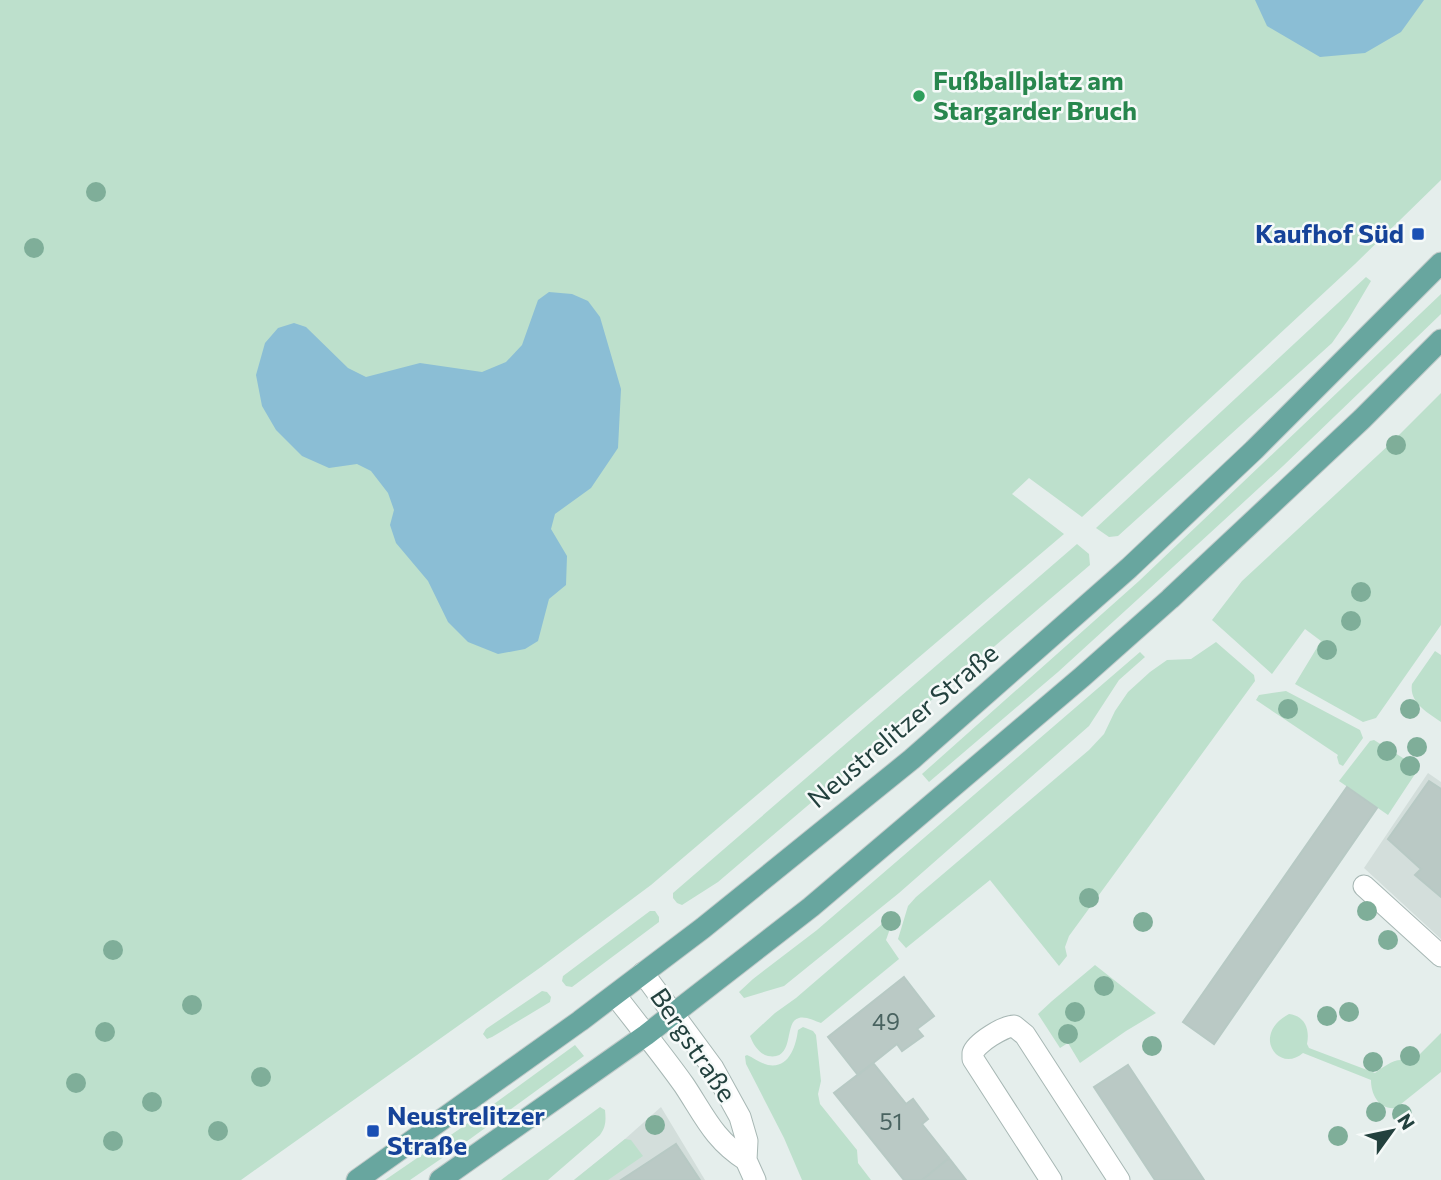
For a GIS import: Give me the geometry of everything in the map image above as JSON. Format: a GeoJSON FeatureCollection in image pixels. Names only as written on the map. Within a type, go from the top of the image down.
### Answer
{"type":"FeatureCollection","features":[{"type":"Feature","properties":{"kind":"main road","name":"Neustrelitzer Straße"},"geometry":{"type":"LineString","coordinates":[[357,1180],[615,995],[703,928],[912,759],[1097,598],[1254,450],[1441,263]]}},
{"type":"Feature","properties":{"kind":"main road"},"geometry":{"type":"LineString","coordinates":[[440,1180],[646,1035],[811,907],[1181,590],[1362,419],[1441,340]]}},
{"type":"Feature","properties":{"kind":"street"},"geometry":{"type":"LineString","coordinates":[[1364,886],[1441,956]]}},
{"type":"Feature","properties":{"kind":"street","name":"Bergstraße"},"geometry":{"type":"LineString","coordinates":[[643,973],[713,1068],[740,1117],[747,1141],[746,1160],[755,1180]]}},
{"type":"Feature","properties":{"kind":"street","name":"Bergstraße"},"geometry":{"type":"LineString","coordinates":[[615,995],[685,1087],[713,1132],[730,1150],[746,1160]]}},
{"type":"Feature","properties":{"kind":"street"},"geometry":{"type":"LineString","coordinates":[[1051,1180],[973,1059],[976,1048],[1005,1026],[1014,1026],[1024,1035],[1110,1177]]}},
{"type":"Feature","properties":{"kind":"shaded area"},"geometry":{"type":"Polygon","coordinates":[[[1428,773],[1441,782],[1441,939],[1364,868],[1428,773]]]}},
{"type":"Feature","properties":{"kind":"shaded area"},"geometry":{"type":"Polygon","coordinates":[[[661,1107],[705,1180],[574,1180],[625,1139],[661,1107]]]}},
{"type":"Feature","properties":{"kind":"green space"},"geometry":{"type":"Polygon","coordinates":[[[0,0],[1441,0],[1441,180],[1355,264],[1082,517],[1029,478],[1012,494],[1064,534],[651,885],[541,967],[241,1180],[0,1180],[0,0]]]}},
{"type":"Feature","properties":{"kind":"green space"},"geometry":{"type":"Polygon","coordinates":[[[1366,277],[1371,281],[1332,343],[1118,536],[1109,537],[1096,528],[1366,277]]]}},
{"type":"Feature","properties":{"kind":"green space"},"geometry":{"type":"Polygon","coordinates":[[[1441,294],[1441,314],[1283,466],[1058,672],[929,782],[922,774],[1139,581],[1441,294]]]}},
{"type":"Feature","properties":{"kind":"green space"},"geometry":{"type":"Polygon","coordinates":[[[1441,393],[1441,625],[1376,718],[1363,722],[1295,684],[1321,641],[1305,629],[1272,674],[1212,620],[1242,581],[1441,393]]]}},
{"type":"Feature","properties":{"kind":"green space"},"geometry":{"type":"Polygon","coordinates":[[[1077,544],[1089,554],[1090,565],[718,882],[682,905],[677,903],[673,893],[1077,544]]]}},
{"type":"Feature","properties":{"kind":"green space"},"geometry":{"type":"Polygon","coordinates":[[[1216,642],[1254,675],[1255,681],[1069,936],[1065,947],[1067,956],[1059,966],[990,880],[906,948],[898,939],[908,906],[916,897],[1089,750],[1104,734],[1128,692],[1150,672],[1167,660],[1191,659],[1216,642]]]}},
{"type":"Feature","properties":{"kind":"green space"},"geometry":{"type":"Polygon","coordinates":[[[1435,651],[1441,655],[1441,722],[1416,702],[1412,691],[1412,684],[1435,651]]]}},
{"type":"Feature","properties":{"kind":"green space"},"geometry":{"type":"Polygon","coordinates":[[[1140,652],[1145,657],[1119,680],[1089,726],[899,893],[784,986],[744,998],[739,992],[753,979],[817,930],[1140,652]]]}},
{"type":"Feature","properties":{"kind":"green space"},"geometry":{"type":"Polygon","coordinates":[[[1286,691],[1360,730],[1363,738],[1343,766],[1339,764],[1338,755],[1256,700],[1259,695],[1286,691]]]}},
{"type":"Feature","properties":{"kind":"green space"},"geometry":{"type":"Polygon","coordinates":[[[1374,740],[1419,768],[1388,815],[1339,781],[1370,741],[1374,740]]]}},
{"type":"Feature","properties":{"kind":"green space"},"geometry":{"type":"Polygon","coordinates":[[[650,911],[655,911],[659,922],[572,987],[566,986],[562,981],[563,976],[650,911]]]}},
{"type":"Feature","properties":{"kind":"green space"},"geometry":{"type":"Polygon","coordinates":[[[896,912],[886,940],[899,959],[821,1023],[804,1018],[794,1021],[782,1053],[768,1056],[759,1051],[750,1036],[896,912]]]}},
{"type":"Feature","properties":{"kind":"green space"},"geometry":{"type":"Polygon","coordinates":[[[1095,965],[1156,1013],[1080,1063],[1068,1043],[1060,1048],[1038,1014],[1095,965]]]}},
{"type":"Feature","properties":{"kind":"green space"},"geometry":{"type":"Polygon","coordinates":[[[542,991],[551,997],[550,1002],[492,1037],[487,1039],[483,1034],[486,1029],[542,991]]]}},
{"type":"Feature","properties":{"kind":"green space"},"geometry":{"type":"Polygon","coordinates":[[[1289,1014],[1303,1020],[1308,1033],[1309,1048],[1375,1073],[1394,1061],[1412,1062],[1441,1033],[1441,1072],[1396,1108],[1385,1107],[1374,1096],[1371,1080],[1303,1053],[1285,1059],[1278,1055],[1272,1049],[1271,1032],[1277,1023],[1289,1014]]]}},
{"type":"Feature","properties":{"kind":"green space"},"geometry":{"type":"Polygon","coordinates":[[[803,1027],[816,1035],[821,1081],[818,1094],[820,1104],[857,1150],[858,1163],[871,1180],[802,1180],[746,1064],[747,1055],[768,1065],[786,1060],[798,1030],[803,1027]]]}},
{"type":"Feature","properties":{"kind":"green space"},"geometry":{"type":"Polygon","coordinates":[[[575,1045],[584,1056],[470,1139],[410,1180],[385,1180],[461,1128],[575,1045]]]}},
{"type":"Feature","properties":{"kind":"green space"},"geometry":{"type":"Polygon","coordinates":[[[600,1107],[605,1110],[605,1117],[600,1135],[548,1180],[501,1180],[600,1107]]]}},
{"type":"Feature","properties":{"kind":"green space"},"geometry":{"type":"Polygon","coordinates":[[[625,1139],[631,1140],[643,1156],[608,1180],[574,1180],[625,1139]]]}},
{"type":"Feature","properties":{"kind":"water"},"geometry":{"type":"Polygon","coordinates":[[[1255,0],[1424,0],[1401,32],[1365,53],[1320,57],[1267,26],[1255,0]]]}},
{"type":"Feature","properties":{"kind":"water"},"geometry":{"type":"Polygon","coordinates":[[[549,292],[572,294],[588,301],[600,317],[621,389],[618,448],[591,488],[555,514],[551,529],[567,556],[566,585],[549,599],[538,641],[525,649],[498,654],[468,642],[448,622],[428,581],[396,543],[390,525],[394,510],[388,493],[371,471],[357,464],[329,468],[302,456],[276,430],[262,406],[256,375],[265,343],[278,328],[294,323],[306,327],[348,368],[366,377],[420,363],[482,372],[506,362],[522,345],[538,300],[549,292]]]}},
{"type":"Feature","properties":{"kind":"building"},"geometry":{"type":"Polygon","coordinates":[[[1429,781],[1441,789],[1441,897],[1415,875],[1421,869],[1388,839],[1429,781]]]}},
{"type":"Feature","properties":{"kind":"building"},"geometry":{"type":"Polygon","coordinates":[[[1347,787],[1377,808],[1214,1044],[1183,1022],[1347,787]]]}},
{"type":"Feature","properties":{"kind":"building"},"geometry":{"type":"Polygon","coordinates":[[[904,977],[934,1016],[917,1029],[923,1036],[902,1051],[897,1044],[858,1075],[828,1037],[904,977]]]}},
{"type":"Feature","properties":{"kind":"building"},"geometry":{"type":"Polygon","coordinates":[[[873,1063],[906,1104],[913,1099],[928,1119],[922,1124],[949,1158],[922,1180],[904,1180],[834,1093],[873,1063]]]}},
{"type":"Feature","properties":{"kind":"building"},"geometry":{"type":"Polygon","coordinates":[[[1128,1065],[1204,1180],[1155,1180],[1094,1087],[1128,1065]]]}},
{"type":"Feature","properties":{"kind":"building"},"geometry":{"type":"Polygon","coordinates":[[[676,1144],[700,1180],[621,1180],[650,1161],[676,1144]]]}},
{"type":"Feature","properties":{"kind":"building"},"geometry":{"type":"Polygon","coordinates":[[[949,1158],[966,1180],[922,1180],[949,1158]]]}},
{"type":"Feature","properties":{"kind":"place","name":"Fußballplatz am Stargarder Bruch"},"geometry":{"type":"Point","coordinates":[919,96]}},
{"type":"Feature","properties":{"kind":"place","name":"Kaufhof Süd"},"geometry":{"type":"Point","coordinates":[1418,234]}},
{"type":"Feature","properties":{"kind":"place","name":"Neustrelitzer Straße"},"geometry":{"type":"Point","coordinates":[373,1131]}}]}
